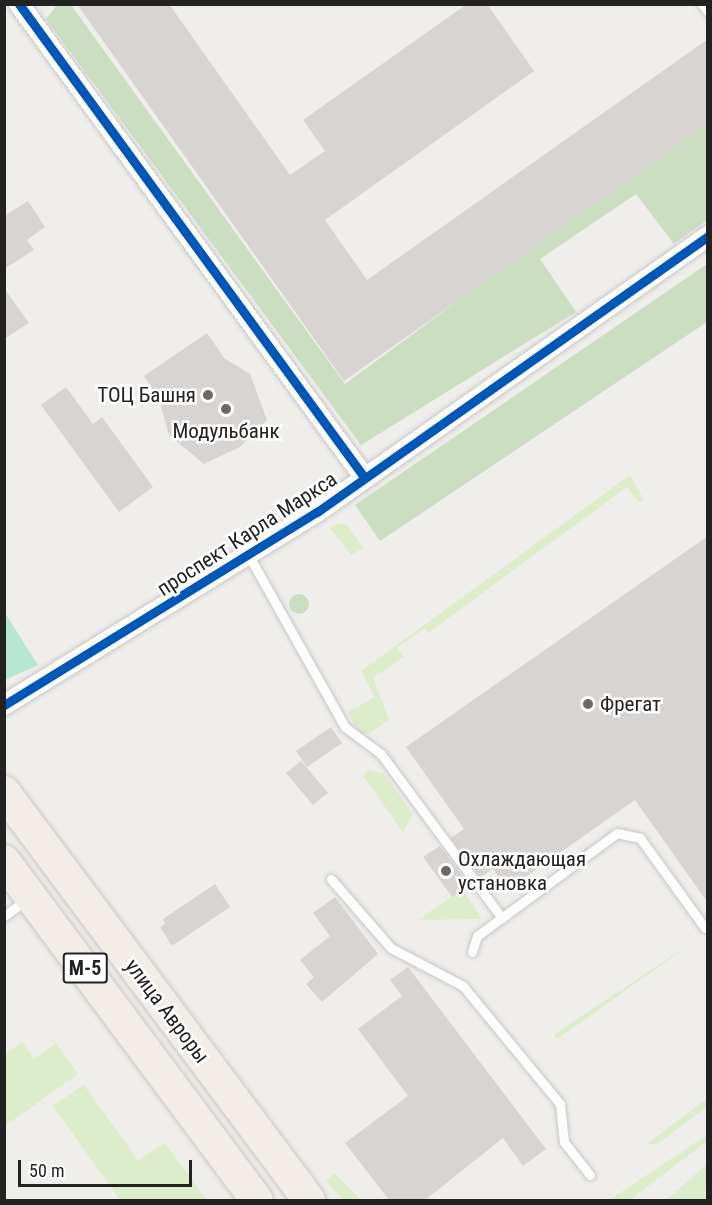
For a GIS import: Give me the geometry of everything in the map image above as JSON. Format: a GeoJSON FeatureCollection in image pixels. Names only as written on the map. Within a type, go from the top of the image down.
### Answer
{"type":"FeatureCollection","features":[{"type":"Feature","properties":{"kind":"main road","name":"улица Авроры"},"geometry":{"type":"LineString","coordinates":[[4,792],[309,1200]]}},
{"type":"Feature","properties":{"kind":"main road","name":"улица Авроры"},"geometry":{"type":"LineString","coordinates":[[4,861],[258,1200]]}},
{"type":"Feature","properties":{"kind":"street"},"geometry":{"type":"LineString","coordinates":[[19,4],[364,477]]}},
{"type":"Feature","properties":{"kind":"street","name":"проспект Карла Маркса"},"geometry":{"type":"LineString","coordinates":[[4,705],[249,556],[708,236]]}},
{"type":"Feature","properties":{"kind":"lane"},"geometry":{"type":"LineString","coordinates":[[702,4],[708,12]]}},
{"type":"Feature","properties":{"kind":"lane"},"geometry":{"type":"LineString","coordinates":[[249,556],[345,727],[381,754],[502,918]]}},
{"type":"Feature","properties":{"kind":"lane"},"geometry":{"type":"LineString","coordinates":[[472,952],[477,936],[617,833],[629,832],[640,838],[705,928]]}},
{"type":"Feature","properties":{"kind":"lane"},"geometry":{"type":"LineString","coordinates":[[331,879],[391,948],[463,986],[560,1104],[564,1142],[591,1175]]}},
{"type":"Feature","properties":{"kind":"lane"},"geometry":{"type":"LineString","coordinates":[[4,916],[31,896]]}},
{"type":"Feature","properties":{"kind":"green space"},"geometry":{"type":"Polygon","coordinates":[[[57,5],[71,5],[345,384],[707,117],[707,220],[674,244],[636,194],[540,259],[576,312],[361,445],[46,19],[57,5]]]}},
{"type":"Feature","properties":{"kind":"green space"},"geometry":{"type":"Polygon","coordinates":[[[707,264],[707,322],[380,541],[355,505],[707,264]]]}},
{"type":"Feature","properties":{"kind":"green space"},"geometry":{"type":"Polygon","coordinates":[[[630,475],[644,500],[639,502],[627,487],[428,633],[425,628],[397,648],[404,657],[373,678],[389,720],[368,734],[359,734],[348,712],[375,697],[361,671],[630,475]]]}},
{"type":"Feature","properties":{"kind":"green space"},"geometry":{"type":"Polygon","coordinates":[[[338,523],[347,525],[363,548],[351,555],[330,528],[338,523]]]}},
{"type":"Feature","properties":{"kind":"green space"},"geometry":{"type":"Polygon","coordinates":[[[299,594],[306,597],[309,604],[306,611],[299,614],[292,611],[289,604],[292,597],[299,594]]]}},
{"type":"Feature","properties":{"kind":"green space"},"geometry":{"type":"Polygon","coordinates":[[[5,613],[38,665],[4,680],[5,613]]]}},
{"type":"Feature","properties":{"kind":"green space"},"geometry":{"type":"Polygon","coordinates":[[[369,770],[384,774],[413,814],[403,832],[363,776],[369,770]]]}},
{"type":"Feature","properties":{"kind":"green space"},"geometry":{"type":"Polygon","coordinates":[[[462,889],[482,919],[418,920],[462,889]]]}},
{"type":"Feature","properties":{"kind":"green space"},"geometry":{"type":"Polygon","coordinates":[[[696,940],[559,1038],[554,1037],[556,1033],[696,940]]]}},
{"type":"Feature","properties":{"kind":"green space"},"geometry":{"type":"Polygon","coordinates":[[[22,1042],[34,1059],[56,1043],[78,1074],[5,1126],[5,1054],[22,1042]]]}},
{"type":"Feature","properties":{"kind":"green space"},"geometry":{"type":"Polygon","coordinates":[[[84,1085],[138,1160],[165,1143],[207,1200],[120,1200],[53,1106],[84,1085]]]}},
{"type":"Feature","properties":{"kind":"green space"},"geometry":{"type":"Polygon","coordinates":[[[707,1098],[707,1107],[657,1144],[647,1144],[707,1098]]]}},
{"type":"Feature","properties":{"kind":"green space"},"geometry":{"type":"Polygon","coordinates":[[[707,1135],[707,1141],[630,1200],[609,1200],[707,1135]]]}},
{"type":"Feature","properties":{"kind":"green space"},"geometry":{"type":"Polygon","coordinates":[[[707,1164],[705,1200],[666,1200],[707,1164]]]}},
{"type":"Feature","properties":{"kind":"green space"},"geometry":{"type":"Polygon","coordinates":[[[334,1173],[361,1200],[343,1200],[326,1181],[334,1173]]]}},
{"type":"Feature","properties":{"kind":"building"},"geometry":{"type":"Polygon","coordinates":[[[77,4],[169,4],[290,175],[325,151],[303,120],[467,4],[487,4],[534,71],[325,220],[367,280],[708,39],[708,124],[344,381],[77,4]]]}},
{"type":"Feature","properties":{"kind":"building"},"geometry":{"type":"Polygon","coordinates":[[[28,201],[45,227],[27,240],[34,250],[4,269],[4,216],[28,201]]]}},
{"type":"Feature","properties":{"kind":"building"},"geometry":{"type":"Polygon","coordinates":[[[4,288],[29,323],[4,339],[4,288]]]}},
{"type":"Feature","properties":{"kind":"building","name":"ТОЦ Башня"},"geometry":{"type":"Polygon","coordinates":[[[207,333],[224,358],[250,374],[267,420],[240,447],[204,464],[169,435],[159,400],[144,376],[207,333]]]}},
{"type":"Feature","properties":{"kind":"building"},"geometry":{"type":"Polygon","coordinates":[[[66,387],[93,424],[102,417],[153,487],[119,512],[41,405],[66,387]]]}},
{"type":"Feature","properties":{"kind":"building","name":"Фрегат"},"geometry":{"type":"Polygon","coordinates":[[[708,536],[708,903],[635,800],[507,890],[493,869],[480,877],[451,838],[464,829],[406,747],[708,536]]]}},
{"type":"Feature","properties":{"kind":"building"},"geometry":{"type":"Polygon","coordinates":[[[331,727],[342,743],[307,767],[296,751],[331,727]]]}},
{"type":"Feature","properties":{"kind":"building"},"geometry":{"type":"Polygon","coordinates":[[[301,761],[328,793],[313,805],[286,773],[301,761]]]}},
{"type":"Feature","properties":{"kind":"building","name":"Охлаждающая установка"},"geometry":{"type":"Polygon","coordinates":[[[440,846],[469,885],[452,897],[423,857],[440,846]]]}},
{"type":"Feature","properties":{"kind":"building"},"geometry":{"type":"Polygon","coordinates":[[[215,884],[230,907],[172,946],[160,927],[165,924],[163,919],[215,884]]]}},
{"type":"Feature","properties":{"kind":"building"},"geometry":{"type":"Polygon","coordinates":[[[335,897],[378,954],[322,1002],[306,984],[314,977],[300,960],[330,936],[313,913],[335,897]]]}},
{"type":"Feature","properties":{"kind":"building"},"geometry":{"type":"Polygon","coordinates":[[[408,967],[546,1149],[523,1166],[503,1138],[425,1200],[389,1200],[345,1143],[408,1096],[358,1029],[402,996],[390,980],[408,967]]]}},
{"type":"Feature","properties":{"kind":"cycle path"},"geometry":{"type":"LineString","coordinates":[[19,4],[364,477]]}},
{"type":"Feature","properties":{"kind":"cycle path"},"geometry":{"type":"LineString","coordinates":[[4,705],[317,512],[708,236]]}},
{"type":"Feature","properties":{"kind":"place","name":"ТОЦ Башня"},"geometry":{"type":"Point","coordinates":[208,395]}},
{"type":"Feature","properties":{"kind":"place","name":"Модульбанк"},"geometry":{"type":"Point","coordinates":[226,409]}},
{"type":"Feature","properties":{"kind":"place","name":"Фрегат"},"geometry":{"type":"Point","coordinates":[588,704]}},
{"type":"Feature","properties":{"kind":"place","name":"Охлаждающая установка"},"geometry":{"type":"Point","coordinates":[446,871]}}]}
